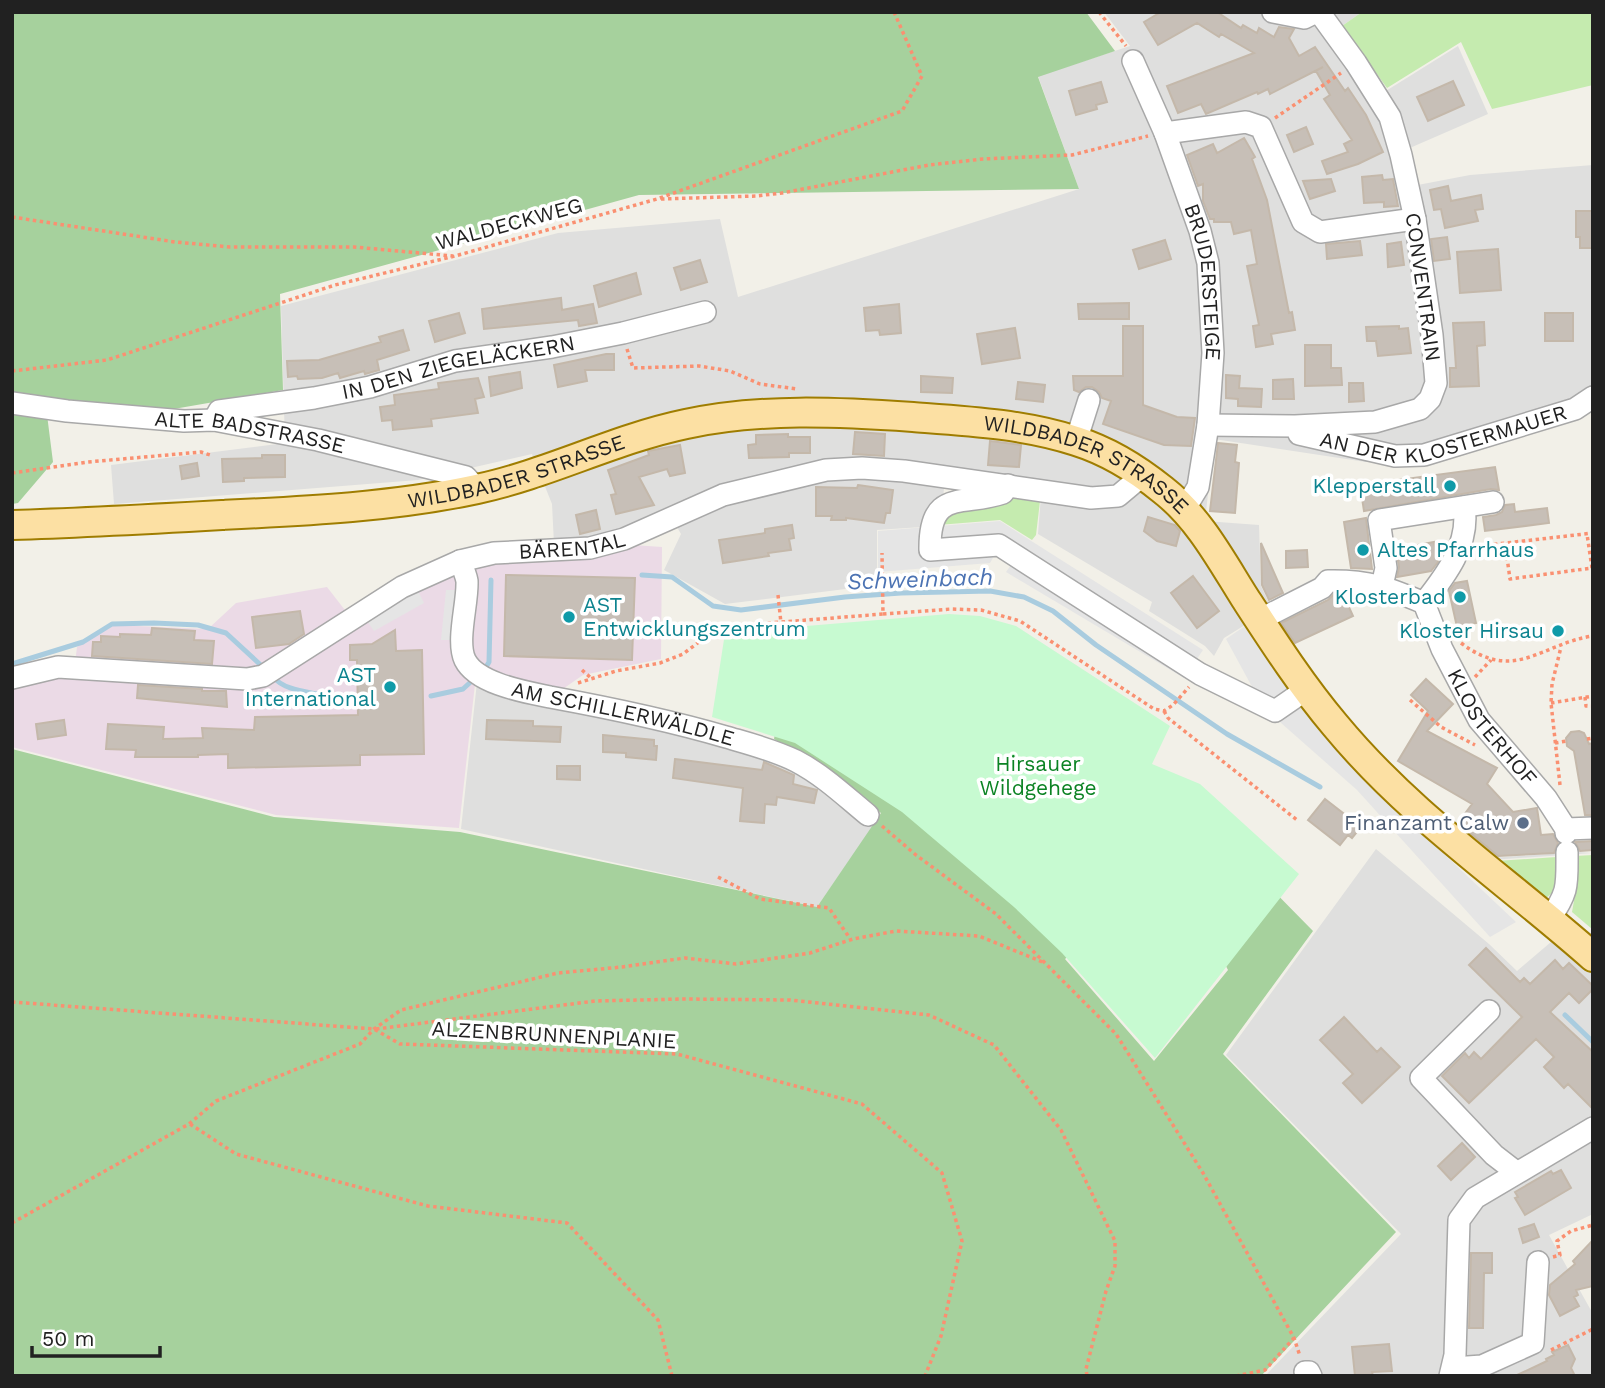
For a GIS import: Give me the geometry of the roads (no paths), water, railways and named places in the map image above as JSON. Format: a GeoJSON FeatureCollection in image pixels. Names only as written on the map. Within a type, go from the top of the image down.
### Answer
{"type":"FeatureCollection","features":[{"type":"Feature","properties":{"kind":"main road","name":"WILDBADER STRASSE"},"geometry":{"type":"LineString","coordinates":[[12,525],[291,512],[477,489],[559,466],[684,424],[737,415],[790,412],[972,421],[1029,429],[1076,441],[1114,457],[1167,493],[1206,537],[1307,689],[1358,752],[1413,807],[1593,957]]}},
{"type":"Feature","properties":{"kind":"street","name":"CONVENTRAIN"},"geometry":{"type":"LineString","coordinates":[[1208,425],[1295,426],[1375,422],[1420,409],[1430,399],[1436,383],[1415,219],[1390,117],[1356,63],[1318,12],[1304,18],[1273,12]]}},
{"type":"Feature","properties":{"kind":"street","name":"BRUDERSTEIGE"},"geometry":{"type":"LineString","coordinates":[[1133,61],[1159,134],[1200,231],[1208,263],[1213,353],[1208,425],[1198,487],[1184,510]]}},
{"type":"Feature","properties":{"kind":"street"},"geometry":{"type":"LineString","coordinates":[[1159,134],[1246,122],[1261,127],[1303,222],[1320,232],[1415,219]]}},
{"type":"Feature","properties":{"kind":"street","name":"IN DEN ZIEGELÄCKERN"},"geometry":{"type":"LineString","coordinates":[[214,421],[219,411],[336,394],[370,387],[455,361],[552,347],[623,333],[705,312]]}},
{"type":"Feature","properties":{"kind":"street","name":"AN DER KLOSTERMAUER"},"geometry":{"type":"LineString","coordinates":[[1295,426],[1297,433],[1359,448],[1395,456],[1424,456],[1575,409],[1593,397]]}},
{"type":"Feature","properties":{"kind":"street"},"geometry":{"type":"LineString","coordinates":[[1076,441],[1089,400]]}},
{"type":"Feature","properties":{"kind":"street","name":"ALTE BADSTRASSE"},"geometry":{"type":"LineString","coordinates":[[12,403],[67,411],[214,421],[318,440],[466,477],[477,489]]}},
{"type":"Feature","properties":{"kind":"street","name":"BÄRENTAL"},"geometry":{"type":"LineString","coordinates":[[12,678],[58,667],[247,679],[269,673],[402,587],[460,561],[494,553],[590,548],[624,539],[723,495],[826,470],[862,468],[904,471],[1091,498],[1118,496],[1143,475]]}},
{"type":"Feature","properties":{"kind":"street"},"geometry":{"type":"LineString","coordinates":[[1007,485],[1003,493],[994,496],[956,500],[947,504],[930,528],[930,550],[999,545],[1200,674],[1275,711],[1307,689]]}},
{"type":"Feature","properties":{"kind":"street"},"geometry":{"type":"LineString","coordinates":[[1382,586],[1386,568],[1378,520],[1493,502]]}},
{"type":"Feature","properties":{"kind":"street"},"geometry":{"type":"LineString","coordinates":[[1259,620],[1322,588],[1328,581],[1355,580],[1382,586],[1424,603],[1443,579],[1460,548],[1466,520],[1464,507]]}},
{"type":"Feature","properties":{"kind":"street","name":"AM SCHILLERWÄLDLE"},"geometry":{"type":"LineString","coordinates":[[460,561],[467,580],[462,648],[464,660],[480,675],[570,701],[683,724],[762,748],[817,773],[869,815]]}},
{"type":"Feature","properties":{"kind":"street","name":"KLOSTERHOF"},"geometry":{"type":"LineString","coordinates":[[1424,603],[1479,720],[1546,797],[1566,838]]}},
{"type":"Feature","properties":{"kind":"street"},"geometry":{"type":"LineString","coordinates":[[1549,920],[1567,888],[1566,838],[1593,828]]}},
{"type":"Feature","properties":{"kind":"street"},"geometry":{"type":"LineString","coordinates":[[1489,1011],[1421,1078],[1494,1155],[1516,1172]]}},
{"type":"Feature","properties":{"kind":"street"},"geometry":{"type":"LineString","coordinates":[[1538,1262],[1533,1343],[1482,1366],[1452,1372],[1459,1220],[1475,1198],[1593,1128]]}},
{"type":"Feature","properties":{"kind":"waterway","name":"Schweinbach"},"geometry":{"type":"LineString","coordinates":[[642,575],[672,577],[713,606],[741,610],[901,593],[990,591],[1024,597],[1053,611],[1096,645],[1227,734],[1320,787]]}},
{"type":"Feature","properties":{"kind":"waterway","name":"Schweinbach"},"geometry":{"type":"LineString","coordinates":[[483,672],[489,662],[491,580]]}},
{"type":"Feature","properties":{"kind":"waterway","name":"Schweinbach"},"geometry":{"type":"LineString","coordinates":[[12,664],[83,642],[112,624],[154,623],[198,625],[226,633],[265,669]]}},
{"type":"Feature","properties":{"kind":"waterway","name":"Schweinbach"},"geometry":{"type":"LineString","coordinates":[[272,676],[287,687],[317,694]]}},
{"type":"Feature","properties":{"kind":"waterway","name":"Schweinbach"},"geometry":{"type":"LineString","coordinates":[[431,696],[463,689],[475,678]]}},
{"type":"Feature","properties":{"kind":"waterway","name":"Schweinbach"},"geometry":{"type":"LineString","coordinates":[[1565,1015],[1593,1042]]}},
{"type":"Feature","properties":{"kind":"place","name":"Klepperstall"},"geometry":{"type":"Point","coordinates":[1450,486]}},
{"type":"Feature","properties":{"kind":"place","name":"Altes Pfarrhaus"},"geometry":{"type":"Point","coordinates":[1363,550]}},
{"type":"Feature","properties":{"kind":"place","name":"Klosterbad"},"geometry":{"type":"Point","coordinates":[1460,597]}},
{"type":"Feature","properties":{"kind":"place","name":"AST Entwicklungszentrum"},"geometry":{"type":"Point","coordinates":[569,617]}},
{"type":"Feature","properties":{"kind":"place","name":"Kloster Hirsau"},"geometry":{"type":"Point","coordinates":[1558,631]}},
{"type":"Feature","properties":{"kind":"place","name":"AST International"},"geometry":{"type":"Point","coordinates":[390,687]}},
{"type":"Feature","properties":{"kind":"place","name":"Finanzamt Calw"},"geometry":{"type":"Point","coordinates":[1523,823]}},
{"type":"Feature","properties":{"kind":"park label","name":"Hirsauer Wildgehege"},"geometry":{"type":"Point","coordinates":[1038,776]}}]}
